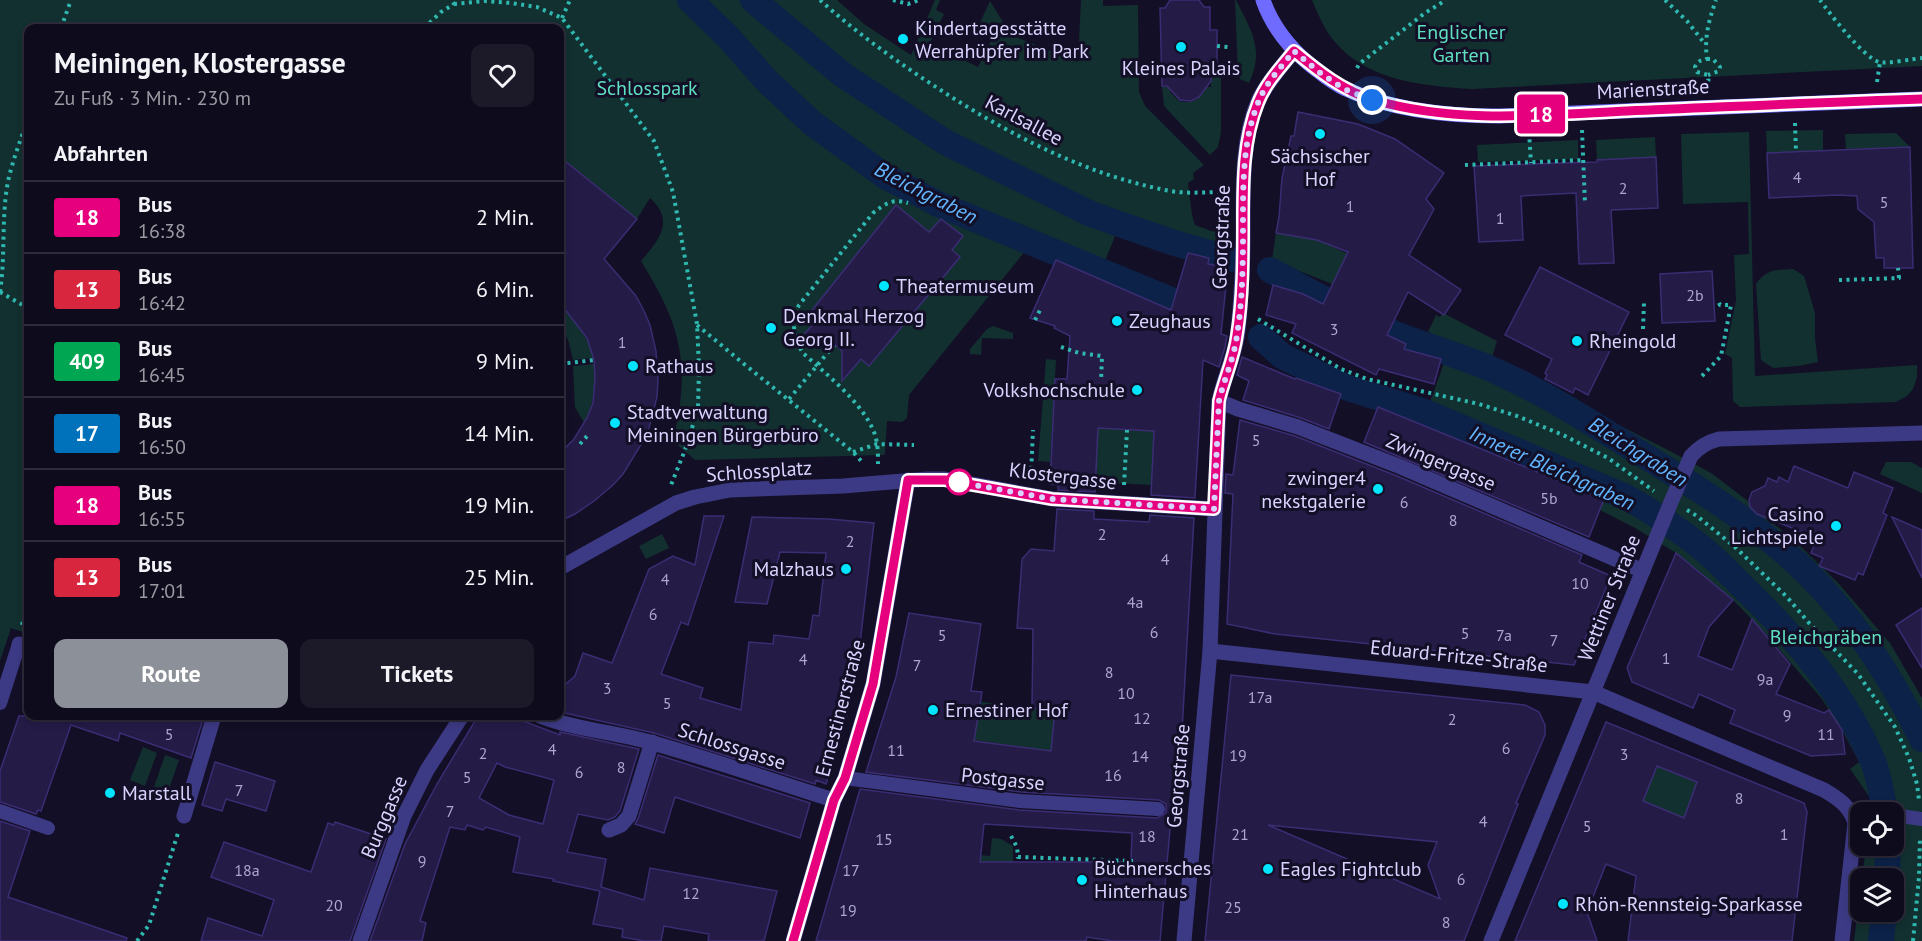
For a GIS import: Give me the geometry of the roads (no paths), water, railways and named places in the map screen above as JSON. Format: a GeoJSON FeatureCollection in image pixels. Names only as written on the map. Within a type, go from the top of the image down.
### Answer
{"type":"FeatureCollection","features":[{"type":"Feature","properties":{"kind":"main road","name":"Marienstraße"},"geometry":{"type":"LineString","coordinates":[[1263,0],[1278,31],[1294,51],[1319,72],[1344,89],[1372,100],[1404,108],[1464,116],[1528,115],[1922,99]]}},
{"type":"Feature","properties":{"kind":"street","name":"Georgstraße"},"geometry":{"type":"LineString","coordinates":[[1184,941],[1210,651],[1219,401],[1222,385],[1233,361],[1238,335],[1243,251],[1243,192],[1249,139],[1252,121],[1266,87],[1294,51]]}},
{"type":"Feature","properties":{"kind":"street","name":"Zwingergasse"},"geometry":{"type":"LineString","coordinates":[[1219,401],[1239,410],[1298,427],[1401,467],[1643,571]]}},
{"type":"Feature","properties":{"kind":"street","name":"Wettiner Straße"},"geometry":{"type":"LineString","coordinates":[[1491,941],[1671,502],[1688,463],[1696,451],[1719,439],[1922,433]]}},
{"type":"Feature","properties":{"kind":"street","name":"Klostergasse"},"geometry":{"type":"LineString","coordinates":[[908,480],[945,480],[1044,498],[1214,509]]}},
{"type":"Feature","properties":{"kind":"street","name":"Schlossplatz"},"geometry":{"type":"LineString","coordinates":[[564,566],[660,511],[695,496],[730,490],[843,486],[908,480]]}},
{"type":"Feature","properties":{"kind":"street","name":"Ernestinerstraße"},"geometry":{"type":"LineString","coordinates":[[793,941],[834,800],[845,778],[873,684],[908,480]]}},
{"type":"Feature","properties":{"kind":"street","name":"Eduard-Fritze-Straße"},"geometry":{"type":"LineString","coordinates":[[1210,651],[1593,692],[1824,790],[1850,807]]}},
{"type":"Feature","properties":{"kind":"street"},"geometry":{"type":"LineString","coordinates":[[183,816],[213,720]]}},
{"type":"Feature","properties":{"kind":"street","name":"Burggasse"},"geometry":{"type":"LineString","coordinates":[[360,941],[404,816],[427,770],[459,720]]}},
{"type":"Feature","properties":{"kind":"street","name":"Schlossgasse"},"geometry":{"type":"LineString","coordinates":[[554,720],[652,742],[834,800]]}},
{"type":"Feature","properties":{"kind":"street","name":"Schlossgasse"},"geometry":{"type":"LineString","coordinates":[[609,830],[621,825],[629,816],[652,742]]}},
{"type":"Feature","properties":{"kind":"street"},"geometry":{"type":"LineString","coordinates":[[1842,941],[1853,856]]}},
{"type":"Feature","properties":{"kind":"lane"},"geometry":{"type":"LineString","coordinates":[[0,703],[24,645]]}},
{"type":"Feature","properties":{"kind":"lane","name":"Postgasse"},"geometry":{"type":"LineString","coordinates":[[845,778],[1012,801],[1158,809]]}},
{"type":"Feature","properties":{"kind":"lane"},"geometry":{"type":"LineString","coordinates":[[0,811],[48,828]]}},
{"type":"Feature","properties":{"kind":"waterway","name":"Bleichgraben"},"geometry":{"type":"LineString","coordinates":[[690,0],[728,37],[767,81],[812,123],[885,176],[938,204],[1176,302]]}},
{"type":"Feature","properties":{"kind":"waterway","name":"Bleichgraben"},"geometry":{"type":"LineString","coordinates":[[753,0],[843,75],[945,142],[1091,214],[1171,242],[1230,259]]}},
{"type":"Feature","properties":{"kind":"waterway","name":"Bleichgraben"},"geometry":{"type":"LineString","coordinates":[[1270,270],[1383,329],[1477,363],[1537,392],[1677,476],[1749,523],[1804,570],[1844,614],[1879,662],[1922,739]]}},
{"type":"Feature","properties":{"kind":"waterway","name":"Innerer Bleichgraben"},"geometry":{"type":"LineString","coordinates":[[1261,337],[1282,356],[1348,388],[1425,412],[1626,497],[1675,527],[1719,563],[1764,608],[1801,648],[1835,692],[1863,739],[1874,764],[1883,802]]}},
{"type":"Feature","properties":{"kind":"waterway","name":"Innerer Bleichgraben"},"geometry":{"type":"LineString","coordinates":[[1887,868],[1888,856]]}},
{"type":"Feature","properties":{"kind":"waterway","name":"Innerer Bleichgraben"},"geometry":{"type":"LineString","coordinates":[[1881,941],[1883,922]]}},
{"type":"Feature","properties":{"kind":"place","name":"Kindertagesstätte Werrahüpfer im Park"},"geometry":{"type":"Point","coordinates":[903,39]}},
{"type":"Feature","properties":{"kind":"place","name":"Kleines Palais"},"geometry":{"type":"Point","coordinates":[1181,47]}},
{"type":"Feature","properties":{"kind":"place","name":"Sächsischer Hof"},"geometry":{"type":"Point","coordinates":[1320,134]}},
{"type":"Feature","properties":{"kind":"place","name":"Theatermuseum"},"geometry":{"type":"Point","coordinates":[884,286]}},
{"type":"Feature","properties":{"kind":"place","name":"Zeughaus"},"geometry":{"type":"Point","coordinates":[1117,321]}},
{"type":"Feature","properties":{"kind":"place","name":"Denkmal Herzog Georg II."},"geometry":{"type":"Point","coordinates":[771,328]}},
{"type":"Feature","properties":{"kind":"place","name":"Rheingold"},"geometry":{"type":"Point","coordinates":[1577,341]}},
{"type":"Feature","properties":{"kind":"place","name":"Rathaus"},"geometry":{"type":"Point","coordinates":[633,366]}},
{"type":"Feature","properties":{"kind":"place","name":"Volkshochschule"},"geometry":{"type":"Point","coordinates":[1137,390]}},
{"type":"Feature","properties":{"kind":"place","name":"Stadtverwaltung Meiningen Bürgerbüro"},"geometry":{"type":"Point","coordinates":[615,423]}},
{"type":"Feature","properties":{"kind":"place","name":"zwinger4 nekstgalerie"},"geometry":{"type":"Point","coordinates":[1378,489]}},
{"type":"Feature","properties":{"kind":"place","name":"Casino Lichtspiele"},"geometry":{"type":"Point","coordinates":[1836,526]}},
{"type":"Feature","properties":{"kind":"place","name":"Malzhaus"},"geometry":{"type":"Point","coordinates":[846,569]}},
{"type":"Feature","properties":{"kind":"place","name":"Ernestiner Hof"},"geometry":{"type":"Point","coordinates":[933,710]}},
{"type":"Feature","properties":{"kind":"place","name":"Marstall"},"geometry":{"type":"Point","coordinates":[110,793]}},
{"type":"Feature","properties":{"kind":"place","name":"Eagles Fightclub"},"geometry":{"type":"Point","coordinates":[1268,869]}},
{"type":"Feature","properties":{"kind":"place","name":"Büchnersches Hinterhaus"},"geometry":{"type":"Point","coordinates":[1082,880]}},
{"type":"Feature","properties":{"kind":"place","name":"Rhön-Rennsteig-Sparkasse"},"geometry":{"type":"Point","coordinates":[1563,904]}},
{"type":"Feature","properties":{"kind":"park label","name":"Englischer Garten"},"geometry":{"type":"Point","coordinates":[1461,44]}},
{"type":"Feature","properties":{"kind":"park label","name":"Schlosspark"},"geometry":{"type":"Point","coordinates":[647,88]}},
{"type":"Feature","properties":{"kind":"park label","name":"Bleichgräben"},"geometry":{"type":"Point","coordinates":[1826,637]}}]}
